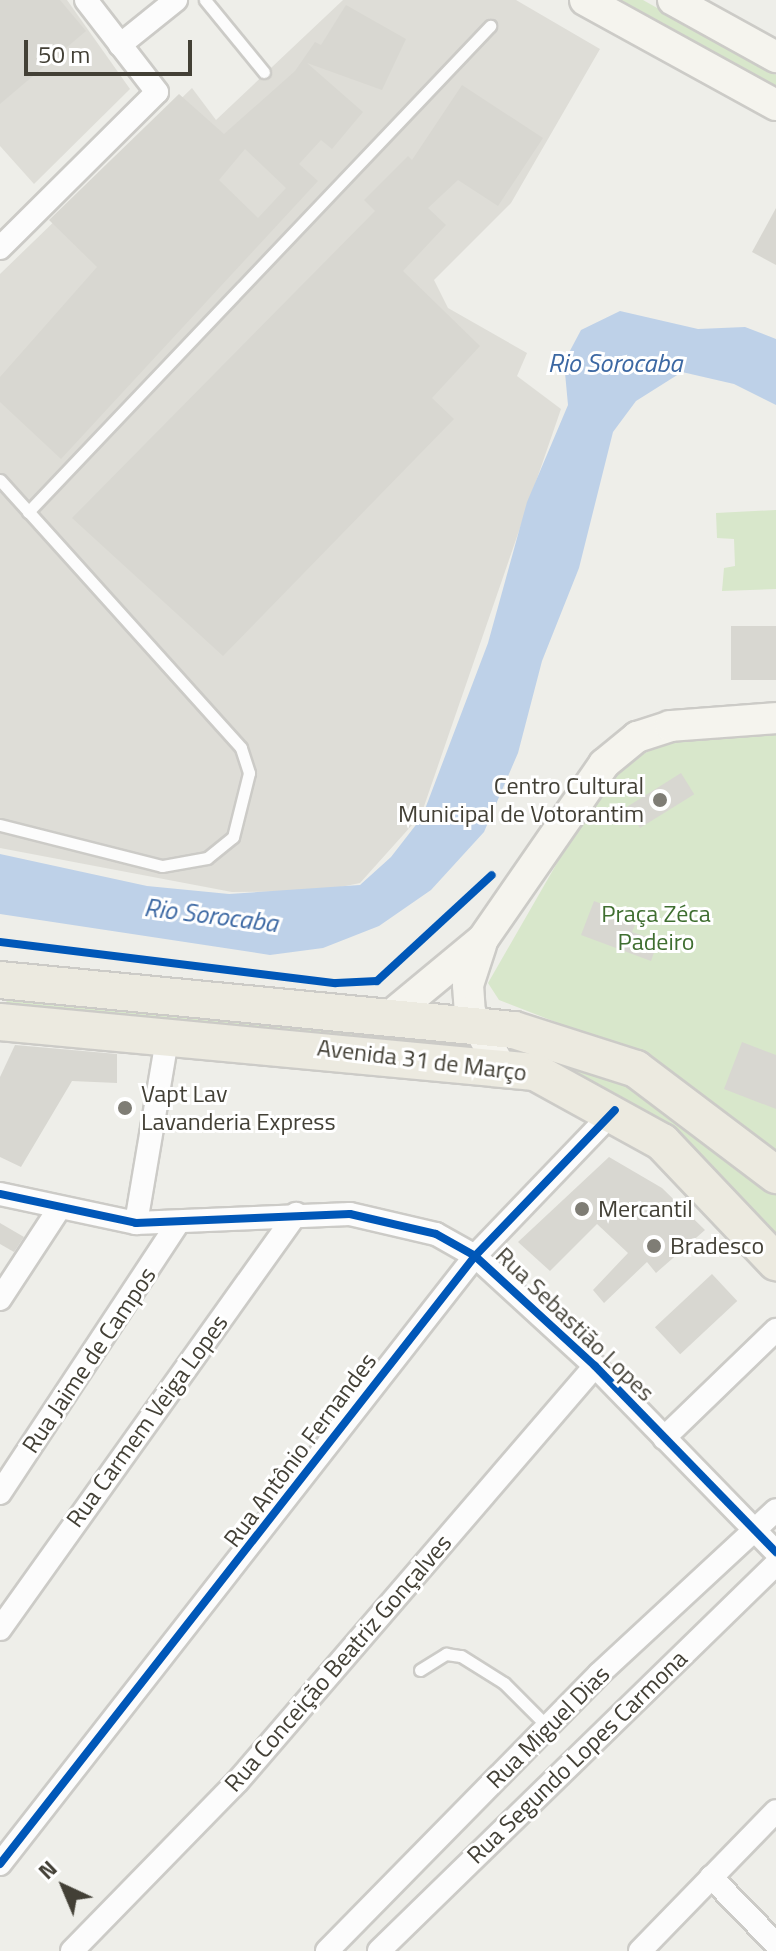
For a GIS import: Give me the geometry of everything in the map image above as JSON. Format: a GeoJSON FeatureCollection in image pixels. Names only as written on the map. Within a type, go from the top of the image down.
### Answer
{"type":"FeatureCollection","features":[{"type":"Feature","properties":{"kind":"highway","name":"Avenida 31 de Março"},"geometry":{"type":"LineString","coordinates":[[0,980],[514,1030],[636,1069],[776,1175]]}},
{"type":"Feature","properties":{"kind":"highway","name":"Avenida 31 de Março"},"geometry":{"type":"LineString","coordinates":[[0,1022],[168,1034],[535,1072],[615,1110],[662,1142],[776,1262]]}},
{"type":"Feature","properties":{"kind":"main road"},"geometry":{"type":"LineString","coordinates":[[585,0],[776,105]]}},
{"type":"Feature","properties":{"kind":"main road"},"geometry":{"type":"LineString","coordinates":[[673,0],[776,57]]}},
{"type":"Feature","properties":{"kind":"main road"},"geometry":{"type":"LineString","coordinates":[[390,1016],[483,939],[604,764],[637,737],[670,726],[776,718]]}},
{"type":"Feature","properties":{"kind":"main road"},"geometry":{"type":"LineString","coordinates":[[483,939],[468,985],[474,1026],[501,1068]]}},
{"type":"Feature","properties":{"kind":"street"},"geometry":{"type":"LineString","coordinates":[[0,248],[157,92],[86,0]]}},
{"type":"Feature","properties":{"kind":"street"},"geometry":{"type":"LineString","coordinates":[[120,45],[176,0]]}},
{"type":"Feature","properties":{"kind":"street"},"geometry":{"type":"LineString","coordinates":[[136,1223],[168,1034]]}},
{"type":"Feature","properties":{"kind":"street","name":"Rua Antônio Fernandes"},"geometry":{"type":"LineString","coordinates":[[0,1864],[475,1256],[615,1110]]}},
{"type":"Feature","properties":{"kind":"street","name":"Rua Sebastião Lopes"},"geometry":{"type":"LineString","coordinates":[[0,1194],[136,1223],[177,1225],[296,1214],[389,1218],[475,1256],[595,1366],[776,1552]]}},
{"type":"Feature","properties":{"kind":"street"},"geometry":{"type":"LineString","coordinates":[[0,1299],[59,1209]]}},
{"type":"Feature","properties":{"kind":"street","name":"Rua Carmem Veiga Lopes"},"geometry":{"type":"LineString","coordinates":[[0,1629],[296,1214]]}},
{"type":"Feature","properties":{"kind":"street","name":"Rua Jaime de Campos"},"geometry":{"type":"LineString","coordinates":[[0,1493],[177,1225]]}},
{"type":"Feature","properties":{"kind":"street"},"geometry":{"type":"LineString","coordinates":[[664,1438],[776,1330]]}},
{"type":"Feature","properties":{"kind":"street","name":"Rua Conceição Beatriz Gonçalves"},"geometry":{"type":"LineString","coordinates":[[72,1951],[237,1782],[595,1366]]}},
{"type":"Feature","properties":{"kind":"street","name":"Rua Miguel Dias"},"geometry":{"type":"LineString","coordinates":[[327,1951],[548,1727],[776,1510]]}},
{"type":"Feature","properties":{"kind":"street","name":"Rua Segundo Lopes Carmona"},"geometry":{"type":"LineString","coordinates":[[379,1951],[776,1564]]}},
{"type":"Feature","properties":{"kind":"street"},"geometry":{"type":"LineString","coordinates":[[640,1951],[776,1811]]}},
{"type":"Feature","properties":{"kind":"street"},"geometry":{"type":"LineString","coordinates":[[711,1877],[776,1944]]}},
{"type":"Feature","properties":{"kind":"lane"},"geometry":{"type":"LineString","coordinates":[[205,0],[264,72]]}},
{"type":"Feature","properties":{"kind":"lane"},"geometry":{"type":"LineString","coordinates":[[28,512],[490,26]]}},
{"type":"Feature","properties":{"kind":"lane"},"geometry":{"type":"LineString","coordinates":[[0,480],[241,748],[249,773],[233,837],[207,858],[162,866],[0,825]]}},
{"type":"Feature","properties":{"kind":"lane"},"geometry":{"type":"LineString","coordinates":[[420,1670],[446,1654],[461,1656],[504,1683],[548,1727]]}},
{"type":"Feature","properties":{"kind":"shaded area"},"geometry":{"type":"Polygon","coordinates":[[[0,0],[67,0],[130,89],[34,184],[0,146],[0,0]]]}},
{"type":"Feature","properties":{"kind":"shaded area"},"geometry":{"type":"Polygon","coordinates":[[[343,0],[516,0],[600,49],[511,203],[434,280],[448,308],[527,353],[517,376],[561,409],[421,815],[360,883],[321,891],[232,892],[0,848],[0,274],[192,88],[216,120],[343,0]]]}},
{"type":"Feature","properties":{"kind":"green space"},"geometry":{"type":"Polygon","coordinates":[[[607,0],[643,0],[776,75],[776,91],[607,0]]]}},
{"type":"Feature","properties":{"kind":"green space"},"geometry":{"type":"Polygon","coordinates":[[[776,510],[776,589],[722,591],[724,568],[735,566],[734,539],[717,538],[716,513],[776,510]]]}},
{"type":"Feature","properties":{"kind":"green space","name":"Praça Zéca Padeiro"},"geometry":{"type":"Polygon","coordinates":[[[776,729],[776,1161],[625,1049],[499,1000],[488,983],[576,830],[628,762],[672,739],[776,729]]]}},
{"type":"Feature","properties":{"kind":"green space"},"geometry":{"type":"Polygon","coordinates":[[[6,996],[471,1039],[467,1059],[7,1009],[6,996]]]}},
{"type":"Feature","properties":{"kind":"green space"},"geometry":{"type":"Polygon","coordinates":[[[509,1038],[646,1087],[776,1190],[776,1245],[521,1057],[509,1038]]]}},
{"type":"Feature","properties":{"kind":"water","name":"Rio Sorocaba"},"geometry":{"type":"Polygon","coordinates":[[[620,311],[698,329],[745,327],[776,339],[776,405],[734,384],[682,372],[636,401],[613,432],[579,568],[542,661],[518,753],[484,832],[431,890],[379,926],[323,948],[270,955],[0,914],[0,854],[147,886],[229,894],[360,885],[391,857],[422,817],[488,643],[527,502],[568,405],[564,362],[581,330],[620,311]]]}},
{"type":"Feature","properties":{"kind":"building"},"geometry":{"type":"Polygon","coordinates":[[[0,0],[60,0],[86,31],[0,104],[0,0]]]}},
{"type":"Feature","properties":{"kind":"building"},"geometry":{"type":"Polygon","coordinates":[[[346,5],[406,39],[382,90],[307,63],[363,112],[332,149],[321,140],[299,164],[318,181],[61,459],[0,402],[0,377],[97,267],[49,220],[179,94],[224,134],[295,71],[315,42],[321,45],[346,5]],[[245,149],[219,180],[258,218],[286,188],[245,149]]]}},
{"type":"Feature","properties":{"kind":"building"},"geometry":{"type":"Polygon","coordinates":[[[462,85],[543,138],[498,206],[458,180],[428,208],[446,225],[403,271],[480,346],[432,398],[454,419],[223,656],[72,518],[375,211],[364,200],[408,156],[412,160],[462,85]]]}},
{"type":"Feature","properties":{"kind":"building"},"geometry":{"type":"Polygon","coordinates":[[[776,208],[776,265],[752,252],[776,208]]]}},
{"type":"Feature","properties":{"kind":"building"},"geometry":{"type":"Polygon","coordinates":[[[731,626],[776,626],[776,680],[731,680],[731,626]]]}},
{"type":"Feature","properties":{"kind":"building","name":"Centro Cultural Municipal de Votorantim"},"geometry":{"type":"Polygon","coordinates":[[[681,773],[694,794],[640,828],[627,807],[681,773]]]}},
{"type":"Feature","properties":{"kind":"building"},"geometry":{"type":"Polygon","coordinates":[[[594,901],[638,917],[632,932],[658,941],[651,961],[581,935],[594,901]]]}},
{"type":"Feature","properties":{"kind":"building"},"geometry":{"type":"Polygon","coordinates":[[[742,1042],[776,1055],[776,1109],[724,1089],[742,1042]]]}},
{"type":"Feature","properties":{"kind":"building"},"geometry":{"type":"Polygon","coordinates":[[[15,1045],[117,1054],[117,1083],[72,1081],[21,1167],[0,1157],[0,1077],[15,1045]]]}},
{"type":"Feature","properties":{"kind":"building"},"geometry":{"type":"Polygon","coordinates":[[[609,1157],[662,1188],[705,1230],[656,1273],[647,1262],[604,1303],[593,1290],[628,1253],[597,1224],[550,1271],[518,1242],[609,1157]]]}},
{"type":"Feature","properties":{"kind":"building"},"geometry":{"type":"Polygon","coordinates":[[[0,1223],[24,1237],[14,1252],[0,1244],[0,1223]]]}},
{"type":"Feature","properties":{"kind":"building"},"geometry":{"type":"Polygon","coordinates":[[[712,1274],[737,1301],[680,1354],[655,1327],[712,1274]]]}},
{"type":"Feature","properties":{"kind":"cycle path"},"geometry":{"type":"LineString","coordinates":[[0,942],[336,983],[377,981],[492,875]]}},
{"type":"Feature","properties":{"kind":"cycle path"},"geometry":{"type":"LineString","coordinates":[[0,1864],[475,1256],[615,1110]]}},
{"type":"Feature","properties":{"kind":"cycle path"},"geometry":{"type":"LineString","coordinates":[[0,1194],[136,1223],[350,1214],[436,1234],[475,1256],[595,1366],[776,1552]]}},
{"type":"Feature","properties":{"kind":"place","name":"Centro Cultural Municipal de Votorantim"},"geometry":{"type":"Point","coordinates":[660,800]}},
{"type":"Feature","properties":{"kind":"place","name":"Vapt Lav Lavanderia Express"},"geometry":{"type":"Point","coordinates":[125,1108]}},
{"type":"Feature","properties":{"kind":"place","name":"Mercantil"},"geometry":{"type":"Point","coordinates":[582,1209]}},
{"type":"Feature","properties":{"kind":"place","name":"Bradesco"},"geometry":{"type":"Point","coordinates":[654,1246]}}]}
